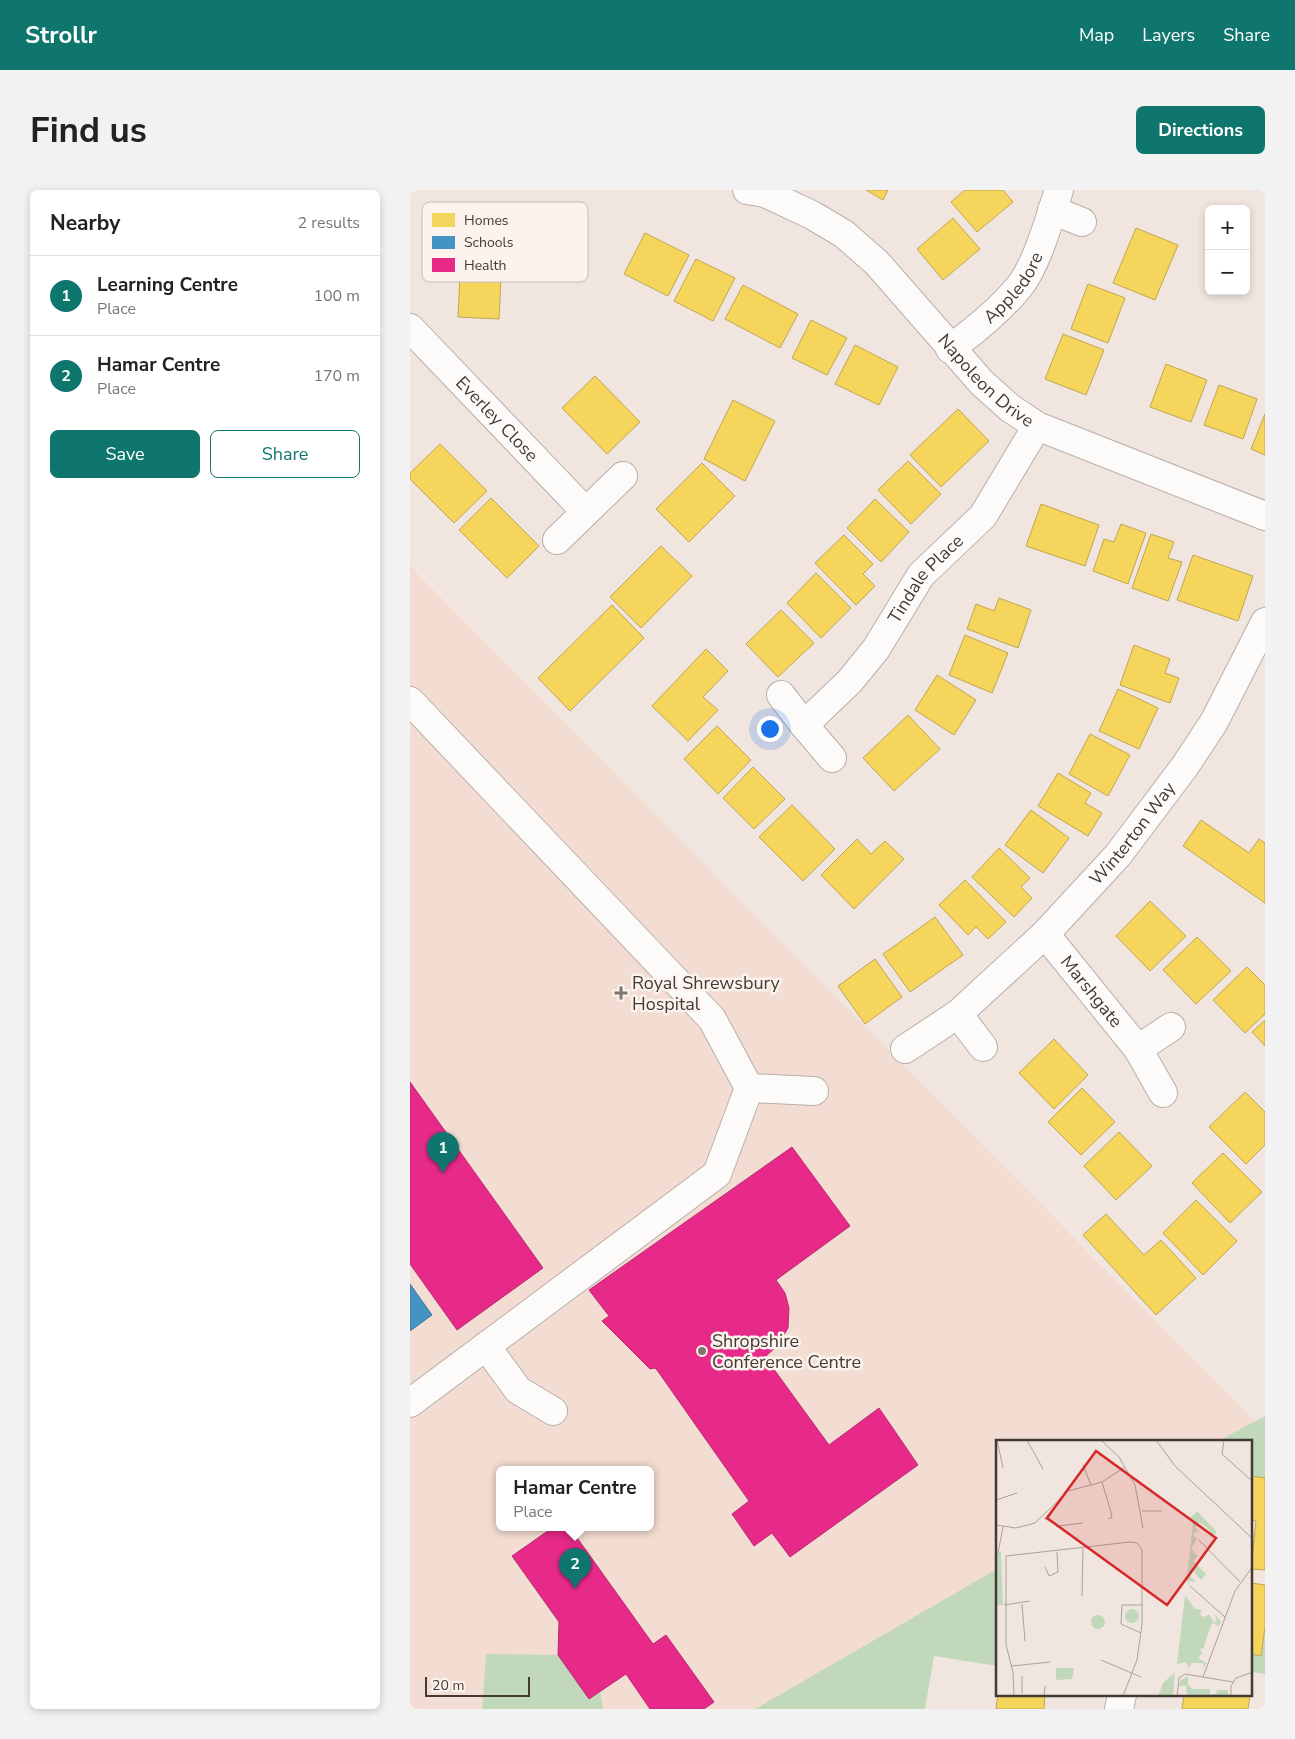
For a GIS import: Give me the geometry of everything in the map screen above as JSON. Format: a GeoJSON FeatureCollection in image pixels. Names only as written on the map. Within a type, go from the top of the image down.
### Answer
{"type":"FeatureCollection","features":[{"type":"Feature","properties":{"kind":"street","name":"Napoleon Drive"},"geometry":{"type":"LineString","coordinates":[[747,190],[765,193],[812,215],[844,234],[877,263],[950,349],[989,389],[1010,408],[1037,426],[1265,516]]}},
{"type":"Feature","properties":{"kind":"street","name":"Appledore"},"geometry":{"type":"LineString","coordinates":[[950,349],[987,321],[1020,286],[1038,250],[1056,200],[1082,222]]}},
{"type":"Feature","properties":{"kind":"street","name":"Everley Close"},"geometry":{"type":"LineString","coordinates":[[410,328],[585,511]]}},
{"type":"Feature","properties":{"kind":"street","name":"Tindale Place"},"geometry":{"type":"LineString","coordinates":[[804,725],[856,675],[876,649],[921,576],[983,516],[1037,426]]}},
{"type":"Feature","properties":{"kind":"street"},"geometry":{"type":"LineString","coordinates":[[557,540],[623,476]]}},
{"type":"Feature","properties":{"kind":"street","name":"Winterton Way"},"geometry":{"type":"LineString","coordinates":[[905,1049],[958,1014],[1045,934],[1118,855],[1185,766],[1214,722],[1265,622]]}},
{"type":"Feature","properties":{"kind":"street"},"geometry":{"type":"LineString","coordinates":[[781,695],[832,758]]}},
{"type":"Feature","properties":{"kind":"street"},"geometry":{"type":"LineString","coordinates":[[410,701],[712,1019],[749,1088],[717,1174],[410,1403]]}},
{"type":"Feature","properties":{"kind":"street","name":"Marshgate"},"geometry":{"type":"LineString","coordinates":[[1045,934],[1138,1049],[1164,1093]]}},
{"type":"Feature","properties":{"kind":"street"},"geometry":{"type":"LineString","coordinates":[[958,1014],[983,1048]]}},
{"type":"Feature","properties":{"kind":"street"},"geometry":{"type":"LineString","coordinates":[[1138,1049],[1171,1027]]}},
{"type":"Feature","properties":{"kind":"street"},"geometry":{"type":"LineString","coordinates":[[749,1088],[814,1091]]}},
{"type":"Feature","properties":{"kind":"street"},"geometry":{"type":"LineString","coordinates":[[486,1346],[518,1390],[553,1411]]}},
{"type":"Feature","properties":{"kind":"street"},"geometry":{"type":"LineString","coordinates":[[1119,1709],[1122,1696]]}},
{"type":"Feature","properties":{"kind":"shaded area","name":"Royal Shrewsbury Hospital"},"geometry":{"type":"Polygon","coordinates":[[[410,566],[1255,1421],[1220,1440],[996,1440],[996,1570],[755,1709],[410,1709],[410,566]]]}},
{"type":"Feature","properties":{"kind":"green space"},"geometry":{"type":"Polygon","coordinates":[[[1265,1416],[1265,1478],[1252,1476],[1252,1440],[1220,1440],[1265,1416]]]}},
{"type":"Feature","properties":{"kind":"green space"},"geometry":{"type":"Polygon","coordinates":[[[996,1570],[996,1666],[934,1656],[925,1709],[755,1709],[996,1570]]]}},
{"type":"Feature","properties":{"kind":"green space"},"geometry":{"type":"Polygon","coordinates":[[[1265,1627],[1265,1674],[1252,1672],[1252,1654],[1260,1656],[1265,1627]]]}},
{"type":"Feature","properties":{"kind":"green space"},"geometry":{"type":"Polygon","coordinates":[[[486,1654],[558,1655],[589,1699],[600,1692],[603,1709],[482,1709],[486,1654]]]}},
{"type":"Feature","properties":{"kind":"building: Homes"},"geometry":{"type":"Polygon","coordinates":[[[866,190],[888,190],[883,200],[866,190]]]}},
{"type":"Feature","properties":{"kind":"building: Homes"},"geometry":{"type":"Polygon","coordinates":[[[965,190],[1003,190],[1013,202],[977,232],[951,202],[965,190]]]}},
{"type":"Feature","properties":{"kind":"building: Homes"},"geometry":{"type":"Polygon","coordinates":[[[953,218],[980,249],[943,280],[917,249],[953,218]]]}},
{"type":"Feature","properties":{"kind":"building: Homes"},"geometry":{"type":"Polygon","coordinates":[[[1136,228],[1178,245],[1155,300],[1113,283],[1136,228]]]}},
{"type":"Feature","properties":{"kind":"building: Homes"},"geometry":{"type":"Polygon","coordinates":[[[645,233],[689,255],[668,296],[624,274],[645,233]]]}},
{"type":"Feature","properties":{"kind":"building: Homes"},"geometry":{"type":"Polygon","coordinates":[[[696,259],[735,278],[713,321],[674,301],[696,259]]]}},
{"type":"Feature","properties":{"kind":"building: Homes"},"geometry":{"type":"Polygon","coordinates":[[[460,282],[501,282],[499,319],[458,317],[460,282]]]}},
{"type":"Feature","properties":{"kind":"building: Homes"},"geometry":{"type":"Polygon","coordinates":[[[1088,284],[1125,298],[1108,343],[1071,329],[1088,284]]]}},
{"type":"Feature","properties":{"kind":"building: Homes"},"geometry":{"type":"Polygon","coordinates":[[[743,285],[798,314],[780,348],[725,319],[743,285]]]}},
{"type":"Feature","properties":{"kind":"building: Homes"},"geometry":{"type":"Polygon","coordinates":[[[811,320],[847,338],[827,375],[792,358],[811,320]]]}},
{"type":"Feature","properties":{"kind":"building: Homes"},"geometry":{"type":"Polygon","coordinates":[[[1063,334],[1104,350],[1086,395],[1045,379],[1063,334]]]}},
{"type":"Feature","properties":{"kind":"building: Homes"},"geometry":{"type":"Polygon","coordinates":[[[855,345],[898,367],[879,405],[835,384],[855,345]]]}},
{"type":"Feature","properties":{"kind":"building: Homes"},"geometry":{"type":"Polygon","coordinates":[[[1166,364],[1207,380],[1191,422],[1150,407],[1166,364]]]}},
{"type":"Feature","properties":{"kind":"building: Homes"},"geometry":{"type":"Polygon","coordinates":[[[595,376],[640,422],[607,454],[562,408],[595,376]]]}},
{"type":"Feature","properties":{"kind":"building: Homes"},"geometry":{"type":"Polygon","coordinates":[[[1219,385],[1257,399],[1243,439],[1204,425],[1219,385]]]}},
{"type":"Feature","properties":{"kind":"building: Homes"},"geometry":{"type":"Polygon","coordinates":[[[733,400],[775,421],[745,481],[704,459],[733,400]]]}},
{"type":"Feature","properties":{"kind":"building: Homes"},"geometry":{"type":"Polygon","coordinates":[[[958,409],[989,441],[941,487],[910,455],[958,409]]]}},
{"type":"Feature","properties":{"kind":"building: Homes"},"geometry":{"type":"Polygon","coordinates":[[[1265,414],[1265,455],[1251,449],[1265,414]]]}},
{"type":"Feature","properties":{"kind":"building: Homes"},"geometry":{"type":"Polygon","coordinates":[[[440,444],[487,491],[454,523],[410,479],[410,473],[440,444]]]}},
{"type":"Feature","properties":{"kind":"building: Homes"},"geometry":{"type":"Polygon","coordinates":[[[908,461],[941,494],[911,524],[878,490],[908,461]]]}},
{"type":"Feature","properties":{"kind":"building: Homes"},"geometry":{"type":"Polygon","coordinates":[[[702,463],[735,496],[689,542],[656,509],[702,463]]]}},
{"type":"Feature","properties":{"kind":"building: Homes"},"geometry":{"type":"Polygon","coordinates":[[[491,498],[539,546],[507,578],[459,530],[491,498]]]}},
{"type":"Feature","properties":{"kind":"building: Homes"},"geometry":{"type":"Polygon","coordinates":[[[875,499],[909,532],[881,562],[847,528],[875,499]]]}},
{"type":"Feature","properties":{"kind":"building: Homes"},"geometry":{"type":"Polygon","coordinates":[[[1041,504],[1099,525],[1085,566],[1026,546],[1041,504]]]}},
{"type":"Feature","properties":{"kind":"building: Homes"},"geometry":{"type":"Polygon","coordinates":[[[1121,524],[1146,533],[1128,584],[1093,571],[1104,539],[1114,542],[1121,524]]]}},
{"type":"Feature","properties":{"kind":"building: Homes"},"geometry":{"type":"Polygon","coordinates":[[[1151,534],[1174,542],[1168,558],[1182,562],[1168,601],[1132,588],[1151,534]]]}},
{"type":"Feature","properties":{"kind":"building: Homes"},"geometry":{"type":"Polygon","coordinates":[[[844,535],[873,564],[863,574],[875,586],[856,605],[815,563],[844,535]]]}},
{"type":"Feature","properties":{"kind":"building: Homes"},"geometry":{"type":"Polygon","coordinates":[[[661,546],[692,576],[641,628],[610,597],[661,546]]]}},
{"type":"Feature","properties":{"kind":"building: Homes"},"geometry":{"type":"Polygon","coordinates":[[[1193,555],[1253,576],[1238,621],[1177,600],[1193,555]]]}},
{"type":"Feature","properties":{"kind":"building: Homes"},"geometry":{"type":"Polygon","coordinates":[[[816,573],[851,608],[821,638],[787,603],[816,573]]]}},
{"type":"Feature","properties":{"kind":"building: Homes"},"geometry":{"type":"Polygon","coordinates":[[[999,598],[1031,610],[1018,648],[967,629],[976,604],[994,611],[999,598]]]}},
{"type":"Feature","properties":{"kind":"building: Homes"},"geometry":{"type":"Polygon","coordinates":[[[612,605],[644,638],[570,711],[538,678],[612,605]]]}},
{"type":"Feature","properties":{"kind":"building: Homes"},"geometry":{"type":"Polygon","coordinates":[[[781,610],[814,643],[778,677],[746,644],[781,610]]]}},
{"type":"Feature","properties":{"kind":"building: Homes"},"geometry":{"type":"Polygon","coordinates":[[[965,635],[1008,653],[992,693],[949,675],[965,635]]]}},
{"type":"Feature","properties":{"kind":"building: Homes"},"geometry":{"type":"Polygon","coordinates":[[[1134,645],[1170,659],[1165,673],[1179,678],[1170,703],[1120,685],[1134,645]]]}},
{"type":"Feature","properties":{"kind":"building: Homes"},"geometry":{"type":"Polygon","coordinates":[[[706,649],[728,671],[703,697],[718,710],[688,741],[652,706],[706,649]]]}},
{"type":"Feature","properties":{"kind":"building: Homes"},"geometry":{"type":"Polygon","coordinates":[[[937,675],[976,700],[954,735],[915,710],[937,675]]]}},
{"type":"Feature","properties":{"kind":"building: Homes"},"geometry":{"type":"Polygon","coordinates":[[[1118,689],[1158,708],[1139,749],[1099,731],[1118,689]]]}},
{"type":"Feature","properties":{"kind":"building: Homes"},"geometry":{"type":"Polygon","coordinates":[[[908,715],[940,749],[894,791],[863,758],[908,715]]]}},
{"type":"Feature","properties":{"kind":"building: Homes"},"geometry":{"type":"Polygon","coordinates":[[[717,726],[751,760],[718,794],[684,759],[717,726]]]}},
{"type":"Feature","properties":{"kind":"building: Homes"},"geometry":{"type":"Polygon","coordinates":[[[1090,734],[1130,755],[1108,796],[1069,774],[1090,734]]]}},
{"type":"Feature","properties":{"kind":"building: Homes"},"geometry":{"type":"Polygon","coordinates":[[[753,767],[785,799],[754,829],[723,798],[753,767]]]}},
{"type":"Feature","properties":{"kind":"building: Homes"},"geometry":{"type":"Polygon","coordinates":[[[1058,773],[1091,793],[1085,803],[1102,813],[1088,836],[1038,806],[1058,773]]]}},
{"type":"Feature","properties":{"kind":"building: Homes"},"geometry":{"type":"Polygon","coordinates":[[[792,805],[835,849],[803,881],[759,837],[792,805]]]}},
{"type":"Feature","properties":{"kind":"building: Homes"},"geometry":{"type":"Polygon","coordinates":[[[1031,810],[1069,838],[1043,873],[1005,845],[1031,810]]]}},
{"type":"Feature","properties":{"kind":"building: Homes"},"geometry":{"type":"Polygon","coordinates":[[[1201,820],[1249,853],[1259,839],[1265,843],[1265,903],[1183,846],[1201,820]]]}},
{"type":"Feature","properties":{"kind":"building: Homes"},"geometry":{"type":"Polygon","coordinates":[[[857,839],[871,854],[885,841],[904,859],[854,909],[821,875],[857,839]]]}},
{"type":"Feature","properties":{"kind":"building: Homes"},"geometry":{"type":"Polygon","coordinates":[[[999,848],[1030,878],[1021,887],[1032,898],[1014,917],[972,877],[999,848]]]}},
{"type":"Feature","properties":{"kind":"building: Homes"},"geometry":{"type":"Polygon","coordinates":[[[965,880],[1006,922],[988,939],[976,927],[968,935],[939,905],[965,880]]]}},
{"type":"Feature","properties":{"kind":"building: Homes"},"geometry":{"type":"Polygon","coordinates":[[[1150,901],[1186,936],[1150,971],[1116,936],[1150,901]]]}},
{"type":"Feature","properties":{"kind":"building: Homes"},"geometry":{"type":"Polygon","coordinates":[[[935,917],[963,955],[910,992],[883,954],[935,917]]]}},
{"type":"Feature","properties":{"kind":"building: Homes"},"geometry":{"type":"Polygon","coordinates":[[[1197,937],[1231,971],[1196,1004],[1163,970],[1197,937]]]}},
{"type":"Feature","properties":{"kind":"building: Homes"},"geometry":{"type":"Polygon","coordinates":[[[875,959],[902,997],[865,1024],[838,986],[875,959]]]}},
{"type":"Feature","properties":{"kind":"building: Homes"},"geometry":{"type":"Polygon","coordinates":[[[1247,967],[1265,985],[1265,1014],[1245,1033],[1213,1000],[1247,967]]]}},
{"type":"Feature","properties":{"kind":"building: Homes"},"geometry":{"type":"Polygon","coordinates":[[[1265,1020],[1265,1046],[1252,1032],[1265,1020]]]}},
{"type":"Feature","properties":{"kind":"building: Homes"},"geometry":{"type":"Polygon","coordinates":[[[1054,1039],[1088,1075],[1054,1109],[1019,1073],[1054,1039]]]}},
{"type":"Feature","properties":{"kind":"building: Homes"},"geometry":{"type":"Polygon","coordinates":[[[1082,1088],[1115,1122],[1081,1155],[1048,1122],[1082,1088]]]}},
{"type":"Feature","properties":{"kind":"building: Homes"},"geometry":{"type":"Polygon","coordinates":[[[1245,1092],[1265,1112],[1265,1145],[1246,1164],[1209,1127],[1245,1092]]]}},
{"type":"Feature","properties":{"kind":"building: Homes"},"geometry":{"type":"Polygon","coordinates":[[[1119,1132],[1152,1166],[1116,1200],[1084,1166],[1119,1132]]]}},
{"type":"Feature","properties":{"kind":"building: Homes"},"geometry":{"type":"Polygon","coordinates":[[[1223,1153],[1262,1192],[1230,1223],[1192,1183],[1223,1153]]]}},
{"type":"Feature","properties":{"kind":"building: Homes"},"geometry":{"type":"Polygon","coordinates":[[[1196,1200],[1237,1241],[1203,1275],[1163,1233],[1196,1200]]]}},
{"type":"Feature","properties":{"kind":"building: Homes"},"geometry":{"type":"Polygon","coordinates":[[[1106,1214],[1144,1255],[1161,1240],[1196,1278],[1156,1315],[1083,1235],[1106,1214]]]}},
{"type":"Feature","properties":{"kind":"building: Homes"},"geometry":{"type":"Polygon","coordinates":[[[1252,1476],[1265,1478],[1265,1570],[1252,1569],[1256,1521],[1252,1520],[1252,1476]]]}},
{"type":"Feature","properties":{"kind":"building: Homes"},"geometry":{"type":"Polygon","coordinates":[[[1252,1583],[1265,1585],[1265,1627],[1261,1656],[1252,1654],[1252,1583]]]}},
{"type":"Feature","properties":{"kind":"building: Homes"},"geometry":{"type":"Polygon","coordinates":[[[998,1696],[1045,1696],[1044,1709],[996,1709],[998,1696]]]}},
{"type":"Feature","properties":{"kind":"building: Homes"},"geometry":{"type":"Polygon","coordinates":[[[1184,1696],[1250,1696],[1248,1709],[1182,1709],[1184,1696]]]}},
{"type":"Feature","properties":{"kind":"building: Schools"},"geometry":{"type":"Polygon","coordinates":[[[410,1284],[432,1315],[410,1331],[410,1284]]]}},
{"type":"Feature","properties":{"kind":"building: Health"},"geometry":{"type":"Polygon","coordinates":[[[410,1082],[543,1268],[457,1330],[410,1264],[410,1082]]]}},
{"type":"Feature","properties":{"kind":"building: Health","name":"Shropshire Conference Centre"},"geometry":{"type":"Polygon","coordinates":[[[792,1147],[850,1226],[776,1280],[785,1293],[789,1308],[788,1328],[778,1345],[765,1357],[829,1445],[879,1408],[918,1465],[790,1557],[772,1533],[754,1546],[732,1514],[749,1501],[657,1370],[655,1368],[650,1369],[602,1321],[609,1316],[589,1290],[792,1147]]]}},
{"type":"Feature","properties":{"kind":"building: Health"},"geometry":{"type":"Polygon","coordinates":[[[548,1531],[572,1531],[653,1644],[666,1635],[714,1702],[704,1709],[650,1709],[626,1674],[589,1699],[558,1655],[559,1622],[512,1556],[548,1531]]]}},
{"type":"Feature","properties":{"kind":"place","name":"Royal Shrewsbury Hospital"},"geometry":{"type":"Point","coordinates":[621,993]}},
{"type":"Feature","properties":{"kind":"place","name":"Learning Centre"},"geometry":{"type":"Point","coordinates":[443,1173]}},
{"type":"Feature","properties":{"kind":"place","name":"Shropshire Conference Centre"},"geometry":{"type":"Point","coordinates":[702,1351]}},
{"type":"Feature","properties":{"kind":"place","name":"Hamar Centre"},"geometry":{"type":"Point","coordinates":[575,1589]}}]}
